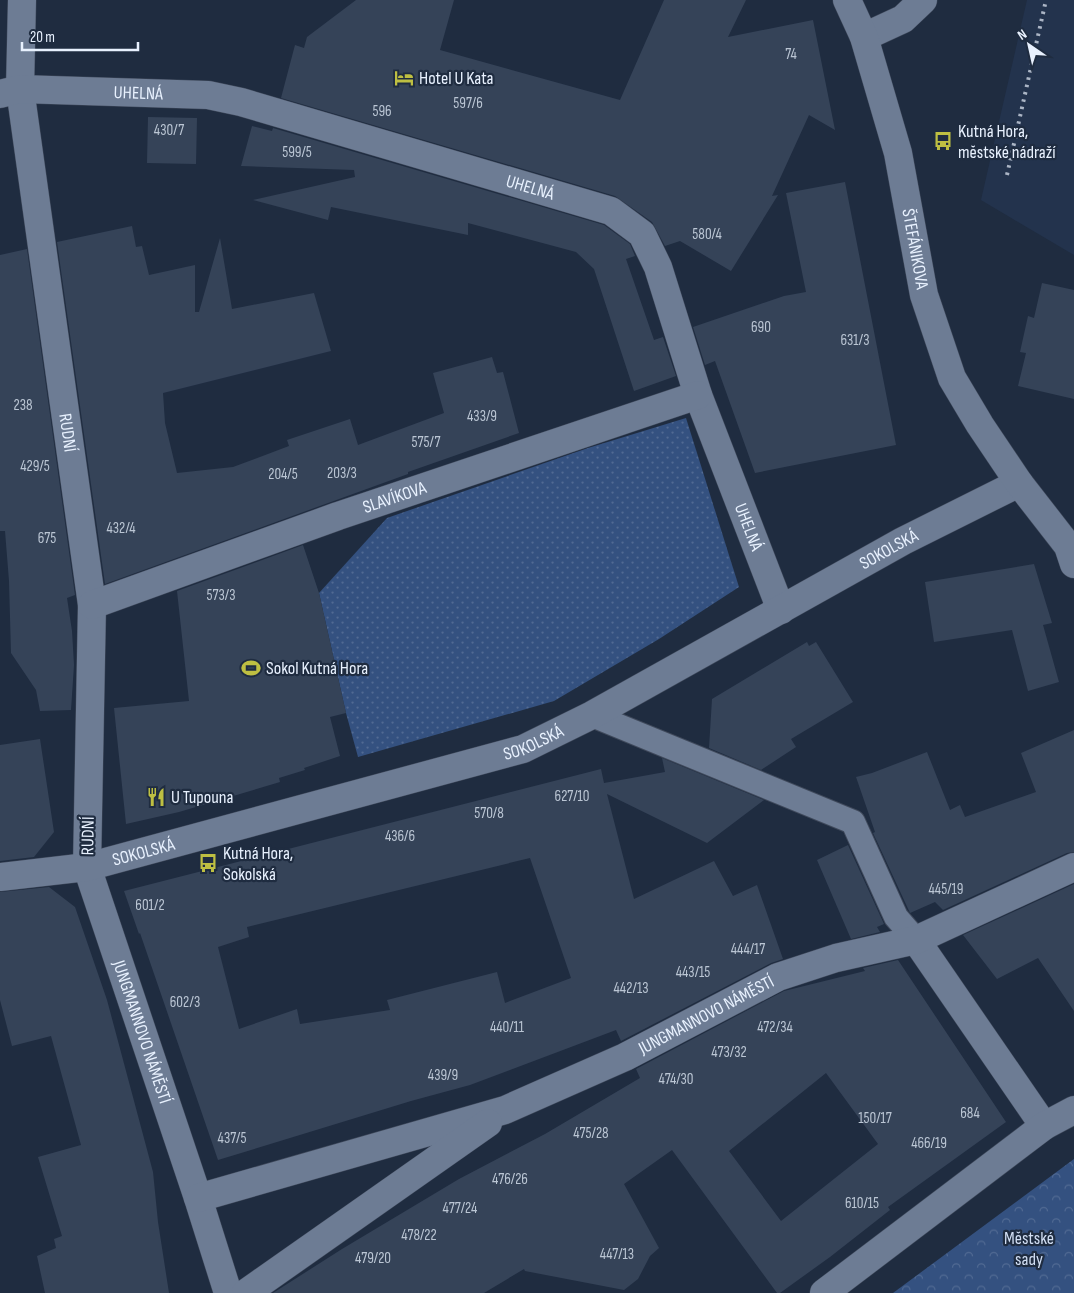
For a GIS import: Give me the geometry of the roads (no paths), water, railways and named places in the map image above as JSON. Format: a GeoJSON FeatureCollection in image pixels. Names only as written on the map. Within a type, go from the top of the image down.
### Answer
{"type":"FeatureCollection","features":[{"type":"Feature","properties":{"kind":"street","name":"RUDNÍ"},"geometry":{"type":"LineString","coordinates":[[22,0],[10,91],[92,605],[87,867]]}},
{"type":"Feature","properties":{"kind":"street","name":"ŠTEFÁNIKOVA"},"geometry":{"type":"LineString","coordinates":[[846,0],[864,37],[898,153],[924,296],[952,378],[980,425],[1019,483],[1072,551]]}},
{"type":"Feature","properties":{"kind":"street"},"geometry":{"type":"LineString","coordinates":[[864,37],[903,19],[923,0]]}},
{"type":"Feature","properties":{"kind":"street","name":"UHELNÁ"},"geometry":{"type":"LineString","coordinates":[[10,91],[208,95],[261,108],[611,211],[642,234],[658,267],[698,395],[781,610]]}},
{"type":"Feature","properties":{"kind":"street","name":"SLAVÍKOVA"},"geometry":{"type":"LineString","coordinates":[[92,605],[338,516],[698,395]]}},
{"type":"Feature","properties":{"kind":"street","name":"SOKOLSKÁ"},"geometry":{"type":"LineString","coordinates":[[0,877],[87,867],[523,748],[592,715],[903,541],[1019,483]]}},
{"type":"Feature","properties":{"kind":"street"},"geometry":{"type":"LineString","coordinates":[[592,715],[853,822],[896,917],[916,940],[1044,1126]]}},
{"type":"Feature","properties":{"kind":"street","name":"JUNGMANNOVO NÁMĚSTÍ"},"geometry":{"type":"LineString","coordinates":[[87,867],[228,1293]]}},
{"type":"Feature","properties":{"kind":"street","name":"JUNGMANNOVO NÁMĚSTÍ"},"geometry":{"type":"LineString","coordinates":[[198,1198],[505,1110],[625,1057],[778,977],[836,958],[916,940],[1074,867]]}},
{"type":"Feature","properties":{"kind":"street","name":"JUNGMANNOVO NÁMĚSTÍ"},"geometry":{"type":"LineString","coordinates":[[246,1293],[505,1110]]}},
{"type":"Feature","properties":{"kind":"street"},"geometry":{"type":"LineString","coordinates":[[824,1293],[1044,1126],[1074,1110]]}},
{"type":"Feature","properties":{"kind":"railway"},"geometry":{"type":"LineString","coordinates":[[1007,175],[1046,0]]}},
{"type":"Feature","properties":{"kind":"place","name":"Hotel U Kata"},"geometry":{"type":"Point","coordinates":[404,78]}},
{"type":"Feature","properties":{"kind":"place","name":"Kutná Hora, městské nádraží"},"geometry":{"type":"Point","coordinates":[943,141]}},
{"type":"Feature","properties":{"kind":"place","name":"Sokol Kutná Hora"},"geometry":{"type":"Point","coordinates":[251,668]}},
{"type":"Feature","properties":{"kind":"place","name":"U Tupouna"},"geometry":{"type":"Point","coordinates":[156,797]}},
{"type":"Feature","properties":{"kind":"place","name":"Kutná Hora, Sokolská"},"geometry":{"type":"Point","coordinates":[208,863]}},
{"type":"Feature","properties":{"kind":"park label","name":"Městské sady"},"geometry":{"type":"Point","coordinates":[1029,1248]}}]}
